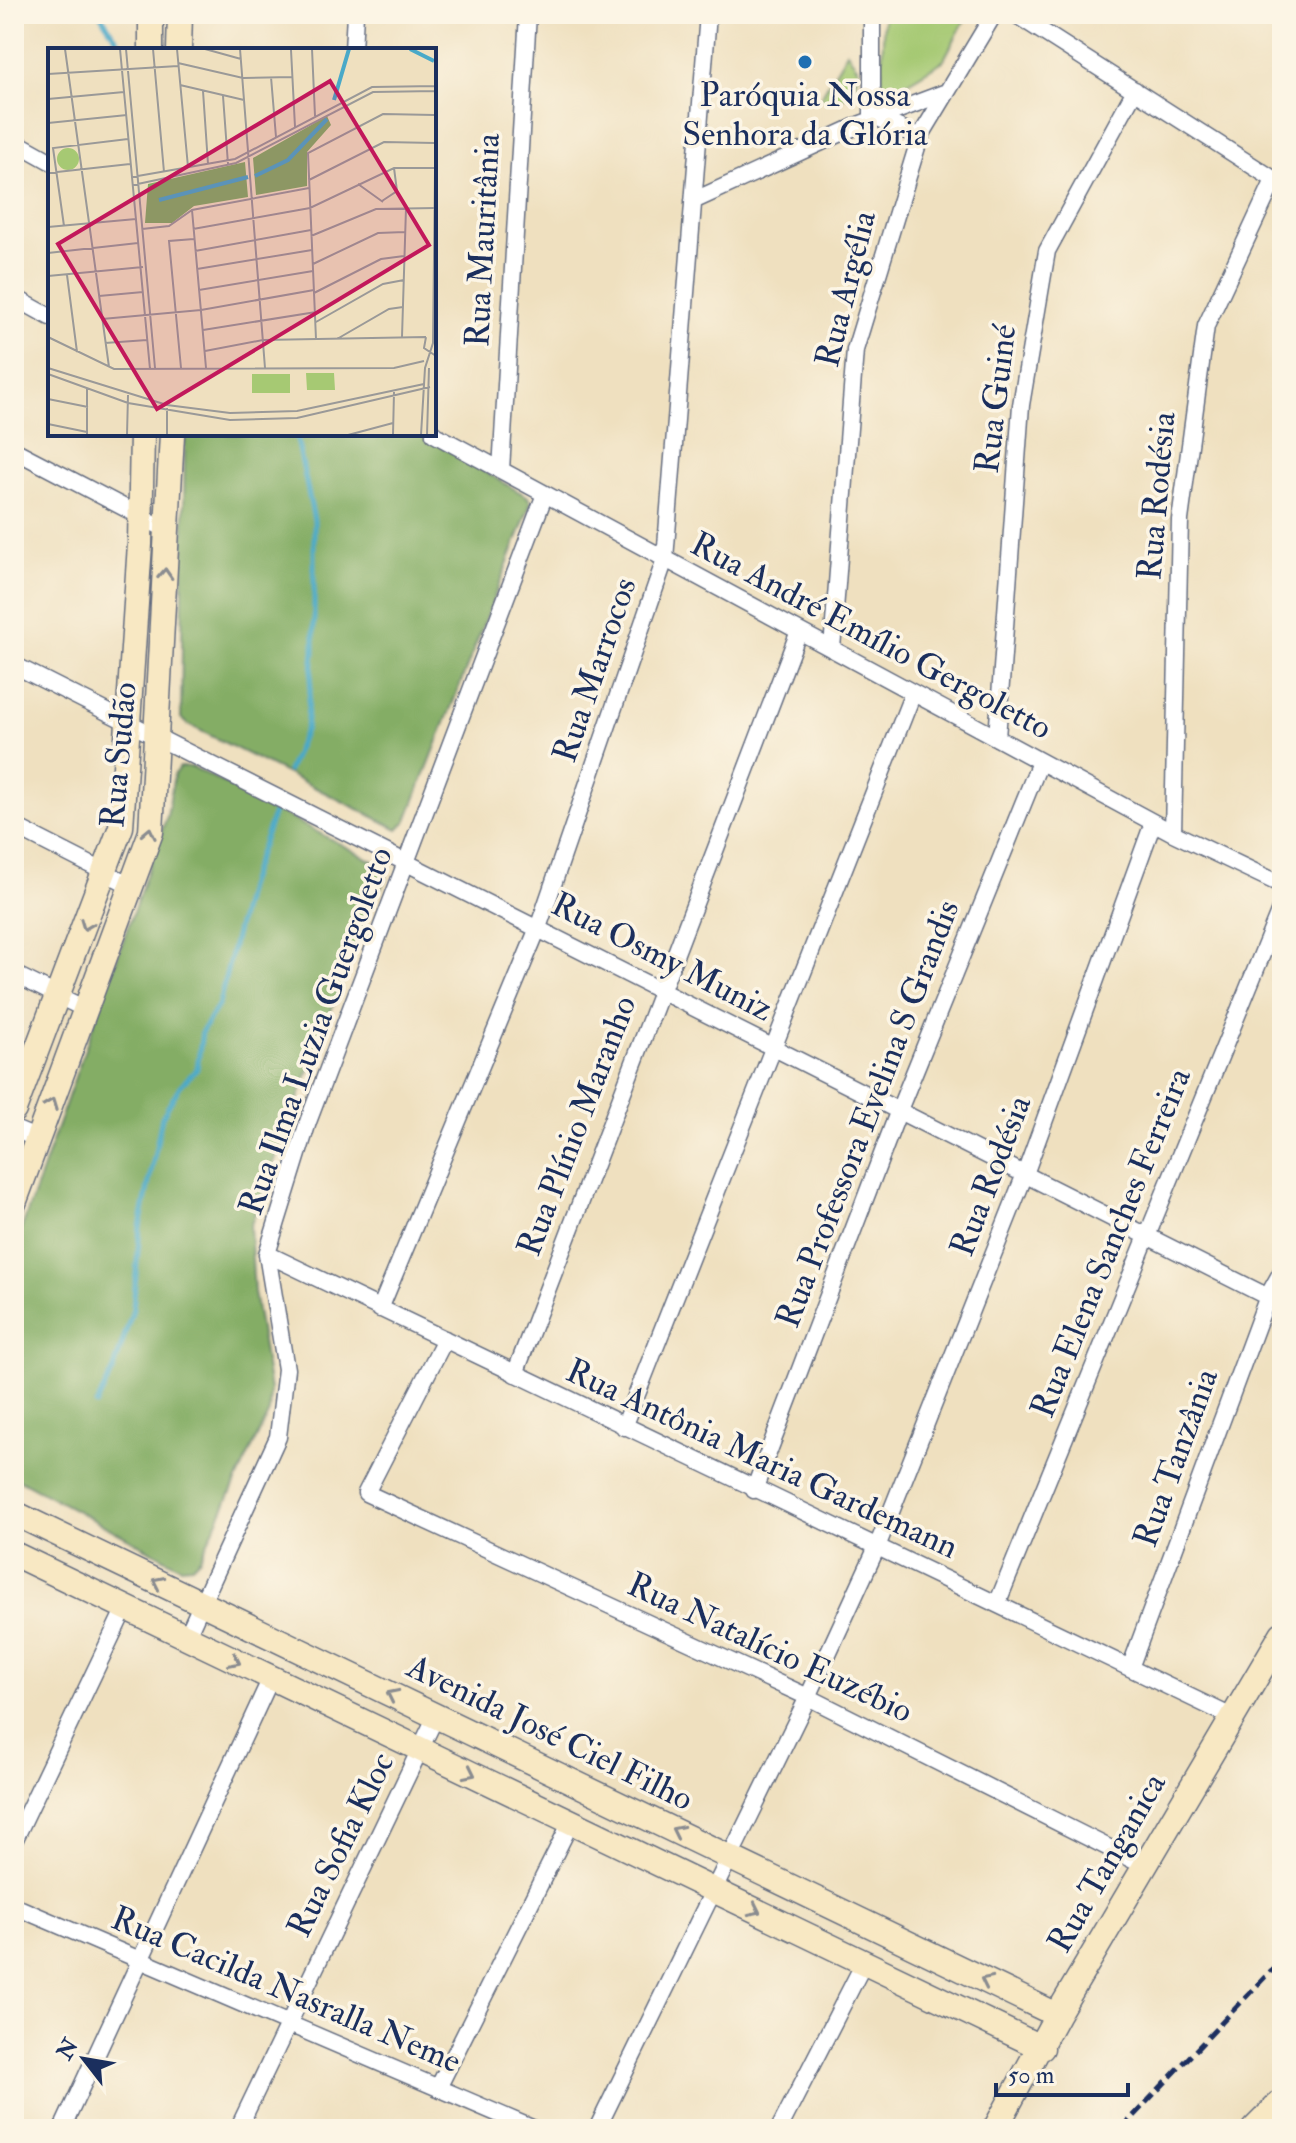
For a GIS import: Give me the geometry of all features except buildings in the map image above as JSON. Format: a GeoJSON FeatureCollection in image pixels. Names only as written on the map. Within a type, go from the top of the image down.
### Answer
{"type":"FeatureCollection","features":[{"type":"Feature","properties":{"kind":"street"},"geometry":{"type":"LineString","coordinates":[[151,14],[151,48]]}},
{"type":"Feature","properties":{"kind":"street"},"geometry":{"type":"LineString","coordinates":[[179,48],[180,14]]}},
{"type":"Feature","properties":{"kind":"street"},"geometry":{"type":"LineString","coordinates":[[353,48],[355,14]]}},
{"type":"Feature","properties":{"kind":"street","name":"Rua Mauritânia"},"geometry":{"type":"LineString","coordinates":[[501,470],[528,14]]}},
{"type":"Feature","properties":{"kind":"street","name":"Rua Marrocos"},"geometry":{"type":"LineString","coordinates":[[380,1309],[538,928],[665,559],[708,14]]}},
{"type":"Feature","properties":{"kind":"street"},"geometry":{"type":"LineString","coordinates":[[872,14],[875,119]]}},
{"type":"Feature","properties":{"kind":"street","name":"Rua Argélia"},"geometry":{"type":"LineString","coordinates":[[832,649],[855,350],[920,137],[994,14]]}},
{"type":"Feature","properties":{"kind":"street"},"geometry":{"type":"LineString","coordinates":[[1015,14],[1278,182]]}},
{"type":"Feature","properties":{"kind":"street","name":"Rua Guiné"},"geometry":{"type":"LineString","coordinates":[[997,738],[1021,405],[1047,251],[1135,90]]}},
{"type":"Feature","properties":{"kind":"street"},"geometry":{"type":"LineString","coordinates":[[693,201],[875,119],[944,93]]}},
{"type":"Feature","properties":{"kind":"street"},"geometry":{"type":"LineString","coordinates":[[875,119],[920,137]]}},
{"type":"Feature","properties":{"kind":"street"},"geometry":{"type":"LineString","coordinates":[[14,141],[48,160]]}},
{"type":"Feature","properties":{"kind":"street","name":"Rua Rodésia"},"geometry":{"type":"LineString","coordinates":[[1173,833],[1180,520],[1206,326],[1278,182]]}},
{"type":"Feature","properties":{"kind":"street"},"geometry":{"type":"LineString","coordinates":[[14,297],[48,316]]}},
{"type":"Feature","properties":{"kind":"street","name":"Rua André Emílio Gergoletto"},"geometry":{"type":"LineString","coordinates":[[436,435],[1153,823],[1282,885]]}},
{"type":"Feature","properties":{"kind":"street","name":"Rua Sudão"},"geometry":{"type":"LineString","coordinates":[[14,1110],[121,827],[142,436]]}},
{"type":"Feature","properties":{"kind":"street","name":"Rua Sudão"},"geometry":{"type":"LineString","coordinates":[[14,1203],[151,832],[172,436]]}},
{"type":"Feature","properties":{"kind":"street"},"geometry":{"type":"LineString","coordinates":[[14,450],[167,530]]}},
{"type":"Feature","properties":{"kind":"street","name":"Rua Ilma Luzia Guergoletto"},"geometry":{"type":"LineString","coordinates":[[186,1638],[278,1437],[286,1369],[267,1254],[308,1122],[409,863],[545,494]]}},
{"type":"Feature","properties":{"kind":"street","name":"Rua Plínio Maranho"},"geometry":{"type":"LineString","coordinates":[[515,1374],[799,631]]}},
{"type":"Feature","properties":{"kind":"street","name":"Rua Osmy Muniz"},"geometry":{"type":"LineString","coordinates":[[14,665],[1275,1300]]}},
{"type":"Feature","properties":{"kind":"street"},"geometry":{"type":"LineString","coordinates":[[624,1427],[913,693]]}},
{"type":"Feature","properties":{"kind":"street","name":"Rua Professora Evelina S Grandis"},"geometry":{"type":"LineString","coordinates":[[754,1490],[899,1110],[1040,762]]}},
{"type":"Feature","properties":{"kind":"street","name":"Rua Rodésia"},"geometry":{"type":"LineString","coordinates":[[597,2129],[808,1697],[877,1547],[1025,1174],[1153,823]]}},
{"type":"Feature","properties":{"kind":"street"},"geometry":{"type":"LineString","coordinates":[[14,826],[132,886]]}},
{"type":"Feature","properties":{"kind":"street","name":"Rua Elena Sanches Ferreira"},"geometry":{"type":"LineString","coordinates":[[997,1604],[1282,905]]}},
{"type":"Feature","properties":{"kind":"street"},"geometry":{"type":"LineString","coordinates":[[14,974],[87,1010]]}},
{"type":"Feature","properties":{"kind":"street"},"geometry":{"type":"LineString","coordinates":[[14,1129],[38,1139]]}},
{"type":"Feature","properties":{"kind":"street","name":"Rua Antônia Maria Gardemann"},"geometry":{"type":"LineString","coordinates":[[267,1254],[1232,1717]]}},
{"type":"Feature","properties":{"kind":"street","name":"Rua Tanzânia"},"geometry":{"type":"LineString","coordinates":[[1130,1668],[1275,1300],[1282,1271]]}},
{"type":"Feature","properties":{"kind":"street","name":"Rua Natalício Euzébio"},"geometry":{"type":"LineString","coordinates":[[445,1339],[366,1493],[808,1697],[1145,1866]]}},
{"type":"Feature","properties":{"kind":"street","name":"Avenida José Ciel Filho"},"geometry":{"type":"LineString","coordinates":[[14,1513],[1057,2015]]}},
{"type":"Feature","properties":{"kind":"street","name":"Avenida José Ciel Filho"},"geometry":{"type":"LineString","coordinates":[[14,1554],[1042,2048]]}},
{"type":"Feature","properties":{"kind":"street"},"geometry":{"type":"LineString","coordinates":[[14,1841],[125,1608]]}},
{"type":"Feature","properties":{"kind":"street","name":"Rua Tanganica"},"geometry":{"type":"LineString","coordinates":[[995,2129],[1042,2048],[1057,2015],[1282,1634]]}},
{"type":"Feature","properties":{"kind":"street"},"geometry":{"type":"LineString","coordinates":[[62,2129],[271,1678]]}},
{"type":"Feature","properties":{"kind":"street","name":"Rua Sofia Kloc"},"geometry":{"type":"LineString","coordinates":[[238,2129],[436,1716]]}},
{"type":"Feature","properties":{"kind":"street"},"geometry":{"type":"LineString","coordinates":[[438,2088],[571,1822]]}},
{"type":"Feature","properties":{"kind":"street","name":"Rua Cacilda Nasralla Neme"},"geometry":{"type":"LineString","coordinates":[[14,1906],[534,2129]]}},
{"type":"Feature","properties":{"kind":"street"},"geometry":{"type":"LineString","coordinates":[[779,2129],[864,1963]]}},
{"type":"Feature","properties":{"kind":"street"},"geometry":{"type":"LineString","coordinates":[[1254,2129],[1282,2101]]}},
{"type":"Feature","properties":{"kind":"green space"},"geometry":{"type":"Polygon","coordinates":[[[884,14],[959,14],[966,18],[943,61],[881,98],[884,14]]]}},
{"type":"Feature","properties":{"kind":"green space"},"geometry":{"type":"Polygon","coordinates":[[[847,52],[859,70],[853,90],[838,102],[820,98],[847,52]]]}},
{"type":"Feature","properties":{"kind":"green space"},"geometry":{"type":"Polygon","coordinates":[[[185,436],[423,436],[528,497],[531,503],[407,820],[398,829],[189,725],[181,718],[185,436]]]}},
{"type":"Feature","properties":{"kind":"green space"},"geometry":{"type":"Polygon","coordinates":[[[180,767],[193,767],[384,867],[387,879],[372,902],[250,1227],[254,1292],[270,1390],[269,1412],[200,1558],[192,1566],[181,1567],[14,1477],[14,1250],[167,816],[174,774],[180,767]]]}},
{"type":"Feature","properties":{"kind":"waterway"},"geometry":{"type":"LineString","coordinates":[[100,14],[122,47]]}},
{"type":"Feature","properties":{"kind":"waterway"},"geometry":{"type":"LineString","coordinates":[[288,771],[306,728],[314,652],[314,520],[296,436]]}},
{"type":"Feature","properties":{"kind":"waterway"},"geometry":{"type":"LineString","coordinates":[[96,1405],[114,1369],[133,1309],[140,1227],[162,1117],[180,1086],[197,1069],[202,1031],[219,1004],[247,887],[274,812]]}},
{"type":"Feature","properties":{"kind":"railway"},"geometry":{"type":"LineString","coordinates":[[1121,2129],[1282,1959]]}},
{"type":"Feature","properties":{"kind":"place","name":"Paróquia Nossa Senhora da Glória"},"geometry":{"type":"Point","coordinates":[805,62]}}]}
